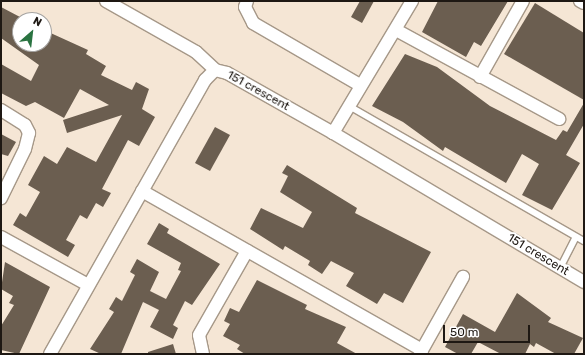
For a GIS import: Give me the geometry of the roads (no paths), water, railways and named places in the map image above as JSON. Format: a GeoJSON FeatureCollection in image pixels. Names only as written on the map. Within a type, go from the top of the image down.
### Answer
{"type":"FeatureCollection","features":[{"type":"Feature","properties":{"kind":"street"},"geometry":{"type":"LineString","coordinates":[[106,1],[196,52],[215,70]]}},
{"type":"Feature","properties":{"kind":"street"},"geometry":{"type":"LineString","coordinates":[[246,1],[245,7],[253,22],[360,85]]}},
{"type":"Feature","properties":{"kind":"street"},"geometry":{"type":"LineString","coordinates":[[333,133],[360,85],[396,30],[412,1]]}},
{"type":"Feature","properties":{"kind":"street"},"geometry":{"type":"LineString","coordinates":[[480,77],[523,1]]}},
{"type":"Feature","properties":{"kind":"street"},"geometry":{"type":"LineString","coordinates":[[580,1],[584,3]]}},
{"type":"Feature","properties":{"kind":"street"},"geometry":{"type":"LineString","coordinates":[[396,30],[559,119]]}},
{"type":"Feature","properties":{"kind":"street","name":"151 crescent"},"geometry":{"type":"LineString","coordinates":[[50,354],[142,191],[215,70],[227,73],[333,133],[584,282]]}},
{"type":"Feature","properties":{"kind":"street"},"geometry":{"type":"LineString","coordinates":[[1,110],[25,124],[28,133],[25,149],[1,198]]}},
{"type":"Feature","properties":{"kind":"street"},"geometry":{"type":"LineString","coordinates":[[142,191],[421,352],[463,277]]}},
{"type":"Feature","properties":{"kind":"street"},"geometry":{"type":"LineString","coordinates":[[1,238],[88,285]]}},
{"type":"Feature","properties":{"kind":"street"},"geometry":{"type":"LineString","coordinates":[[202,354],[199,335],[246,251]]}},
{"type":"Feature","properties":{"kind":"lane"},"geometry":{"type":"LineString","coordinates":[[349,106],[584,241]]}},
{"type":"Feature","properties":{"kind":"lane"},"geometry":{"type":"LineString","coordinates":[[560,268],[576,237]]}}]}
